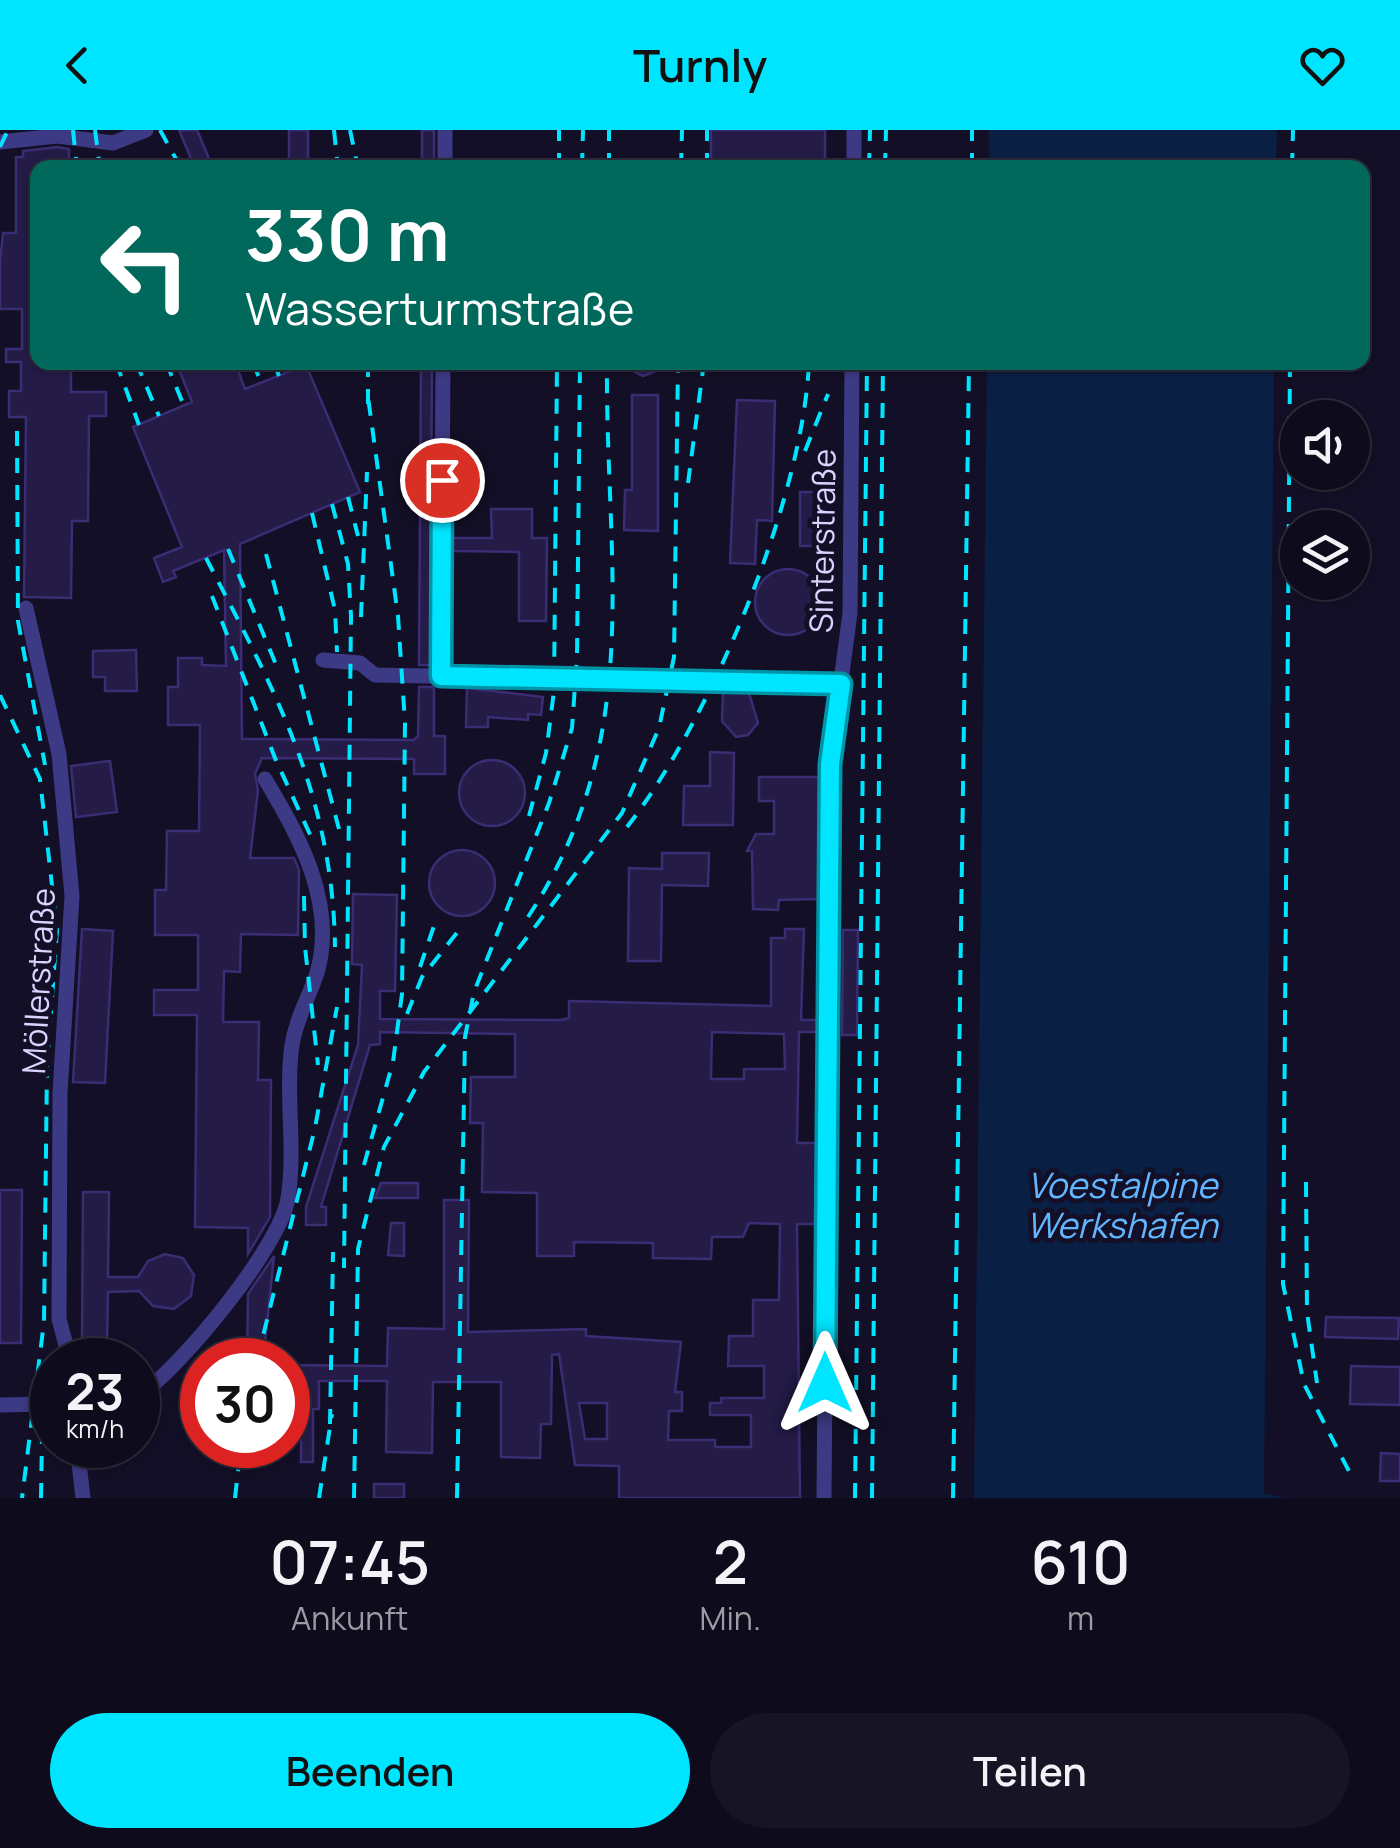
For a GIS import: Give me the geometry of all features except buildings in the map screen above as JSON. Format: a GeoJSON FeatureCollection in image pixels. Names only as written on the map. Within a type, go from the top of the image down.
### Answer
{"type":"FeatureCollection","features":[{"type":"Feature","properties":{"kind":"street"},"geometry":{"type":"LineString","coordinates":[[0,142],[57,136],[113,142],[146,130]]}},
{"type":"Feature","properties":{"kind":"street"},"geometry":{"type":"LineString","coordinates":[[444,160],[445,130]]}},
{"type":"Feature","properties":{"kind":"street"},"geometry":{"type":"LineString","coordinates":[[854,130],[854,160]]}},
{"type":"Feature","properties":{"kind":"street"},"geometry":{"type":"LineString","coordinates":[[441,676],[443,370]]}},
{"type":"Feature","properties":{"kind":"street","name":"Sinterstraße"},"geometry":{"type":"LineString","coordinates":[[824,1498],[830,764],[850,613],[852,370]]}},
{"type":"Feature","properties":{"kind":"street","name":"Möllerstraße"},"geometry":{"type":"LineString","coordinates":[[26,608],[58,754],[72,896],[60,1093],[59,1319],[64,1338]]}},
{"type":"Feature","properties":{"kind":"street"},"geometry":{"type":"LineString","coordinates":[[323,660],[360,663],[375,675],[841,684]]}},
{"type":"Feature","properties":{"kind":"street"},"geometry":{"type":"LineString","coordinates":[[160,1377],[272,1246],[288,1198],[292,1046],[321,952],[316,882],[305,846],[266,778]]}},
{"type":"Feature","properties":{"kind":"street"},"geometry":{"type":"LineString","coordinates":[[0,1405],[30,1404]]}},
{"type":"Feature","properties":{"kind":"street"},"geometry":{"type":"LineString","coordinates":[[79,1468],[82,1498]]}},
{"type":"Feature","properties":{"kind":"water"},"geometry":{"type":"Polygon","coordinates":[[[989,130],[1277,130],[1276,160],[989,160],[989,130]]]}},
{"type":"Feature","properties":{"kind":"water","name":"Voestalpine Werkshafen"},"geometry":{"type":"Polygon","coordinates":[[[987,370],[1274,370],[1264,1494],[1288,1498],[974,1498],[987,370]]]}},
{"type":"Feature","properties":{"kind":"railway"},"geometry":{"type":"LineString","coordinates":[[0,147],[8,130]]}},
{"type":"Feature","properties":{"kind":"railway"},"geometry":{"type":"LineString","coordinates":[[73,130],[76,160]]}},
{"type":"Feature","properties":{"kind":"railway"},"geometry":{"type":"LineString","coordinates":[[95,130],[99,160]]}},
{"type":"Feature","properties":{"kind":"railway"},"geometry":{"type":"LineString","coordinates":[[160,130],[177,160]]}},
{"type":"Feature","properties":{"kind":"railway"},"geometry":{"type":"LineString","coordinates":[[334,130],[337,160]]}},
{"type":"Feature","properties":{"kind":"railway"},"geometry":{"type":"LineString","coordinates":[[350,130],[356,160]]}},
{"type":"Feature","properties":{"kind":"railway"},"geometry":{"type":"LineString","coordinates":[[559,130],[559,160]]}},
{"type":"Feature","properties":{"kind":"railway"},"geometry":{"type":"LineString","coordinates":[[582,160],[583,130]]}},
{"type":"Feature","properties":{"kind":"railway"},"geometry":{"type":"LineString","coordinates":[[609,130],[609,160]]}},
{"type":"Feature","properties":{"kind":"railway"},"geometry":{"type":"LineString","coordinates":[[681,160],[682,130]]}},
{"type":"Feature","properties":{"kind":"railway"},"geometry":{"type":"LineString","coordinates":[[707,130],[707,160]]}},
{"type":"Feature","properties":{"kind":"railway"},"geometry":{"type":"LineString","coordinates":[[869,160],[870,130]]}},
{"type":"Feature","properties":{"kind":"railway"},"geometry":{"type":"LineString","coordinates":[[885,160],[886,130]]}},
{"type":"Feature","properties":{"kind":"railway"},"geometry":{"type":"LineString","coordinates":[[972,130],[972,160]]}},
{"type":"Feature","properties":{"kind":"railway"},"geometry":{"type":"LineString","coordinates":[[1292,160],[1293,130]]}},
{"type":"Feature","properties":{"kind":"railway"},"geometry":{"type":"LineString","coordinates":[[119,370],[139,425]]}},
{"type":"Feature","properties":{"kind":"railway"},"geometry":{"type":"LineString","coordinates":[[139,370],[159,416]]}},
{"type":"Feature","properties":{"kind":"railway"},"geometry":{"type":"LineString","coordinates":[[169,370],[184,406]]}},
{"type":"Feature","properties":{"kind":"railway"},"geometry":{"type":"LineString","coordinates":[[256,370],[261,383]]}},
{"type":"Feature","properties":{"kind":"railway"},"geometry":{"type":"LineString","coordinates":[[277,370],[279,376]]}},
{"type":"Feature","properties":{"kind":"railway"},"geometry":{"type":"LineString","coordinates":[[368,370],[368,407]]}},
{"type":"Feature","properties":{"kind":"railway"},"geometry":{"type":"LineString","coordinates":[[529,816],[546,753],[554,691],[557,370]]}},
{"type":"Feature","properties":{"kind":"railway"},"geometry":{"type":"LineString","coordinates":[[457,1498],[465,1037],[474,992],[549,803],[572,728],[577,657],[580,370]]}},
{"type":"Feature","properties":{"kind":"railway"},"geometry":{"type":"LineString","coordinates":[[528,917],[565,849],[590,782],[605,715],[613,578],[607,370]]}},
{"type":"Feature","properties":{"kind":"railway"},"geometry":{"type":"LineString","coordinates":[[354,1498],[358,1249],[384,1147],[424,1072],[622,813],[659,728],[674,657],[678,370]]}},
{"type":"Feature","properties":{"kind":"railway"},"geometry":{"type":"LineString","coordinates":[[688,483],[703,370]]}},
{"type":"Feature","properties":{"kind":"railway"},"geometry":{"type":"LineString","coordinates":[[627,827],[690,728],[747,606],[790,478],[808,370]]}},
{"type":"Feature","properties":{"kind":"railway"},"geometry":{"type":"LineString","coordinates":[[855,1498],[867,370]]}},
{"type":"Feature","properties":{"kind":"railway"},"geometry":{"type":"LineString","coordinates":[[872,1498],[883,370]]}},
{"type":"Feature","properties":{"kind":"railway"},"geometry":{"type":"LineString","coordinates":[[953,1498],[969,370]]}},
{"type":"Feature","properties":{"kind":"railway"},"geometry":{"type":"LineString","coordinates":[[1290,370],[1283,1284],[1304,1384],[1354,1481]]}},
{"type":"Feature","properties":{"kind":"railway"},"geometry":{"type":"LineString","coordinates":[[805,451],[828,394]]}},
{"type":"Feature","properties":{"kind":"railway"},"geometry":{"type":"LineString","coordinates":[[364,1165],[393,1062],[402,994],[405,723],[398,616],[368,397]]}},
{"type":"Feature","properties":{"kind":"railway"},"geometry":{"type":"LineString","coordinates":[[17,431],[18,621],[45,765]]}},
{"type":"Feature","properties":{"kind":"railway"},"geometry":{"type":"LineString","coordinates":[[361,617],[367,472]]}},
{"type":"Feature","properties":{"kind":"railway"},"geometry":{"type":"LineString","coordinates":[[348,497],[358,536]]}},
{"type":"Feature","properties":{"kind":"railway"},"geometry":{"type":"LineString","coordinates":[[332,504],[348,564],[351,616],[344,1268]]}},
{"type":"Feature","properties":{"kind":"railway"},"geometry":{"type":"LineString","coordinates":[[312,513],[335,610],[337,652]]}},
{"type":"Feature","properties":{"kind":"railway"},"geometry":{"type":"LineString","coordinates":[[228,549],[277,667]]}},
{"type":"Feature","properties":{"kind":"railway"},"geometry":{"type":"LineString","coordinates":[[266,554],[339,829]]}},
{"type":"Feature","properties":{"kind":"railway"},"geometry":{"type":"LineString","coordinates":[[206,558],[276,699],[311,792],[332,892],[335,947]]}},
{"type":"Feature","properties":{"kind":"railway"},"geometry":{"type":"LineString","coordinates":[[212,596],[275,758],[313,841]]}},
{"type":"Feature","properties":{"kind":"railway"},"geometry":{"type":"LineString","coordinates":[[0,695],[40,779],[57,930],[47,1065],[44,1322],[22,1498]]}},
{"type":"Feature","properties":{"kind":"railway"},"geometry":{"type":"LineString","coordinates":[[304,896],[305,947],[318,1065]]}},
{"type":"Feature","properties":{"kind":"railway"},"geometry":{"type":"LineString","coordinates":[[420,967],[437,917]]}},
{"type":"Feature","properties":{"kind":"railway"},"geometry":{"type":"LineString","coordinates":[[407,1014],[422,977],[463,925]]}},
{"type":"Feature","properties":{"kind":"railway"},"geometry":{"type":"LineString","coordinates":[[262,1338],[315,1128],[337,1007]]}},
{"type":"Feature","properties":{"kind":"railway"},"geometry":{"type":"LineString","coordinates":[[1306,1182],[1307,1312],[1317,1383]]}},
{"type":"Feature","properties":{"kind":"railway"},"geometry":{"type":"LineString","coordinates":[[330,1424],[333,1252]]}},
{"type":"Feature","properties":{"kind":"railway"},"geometry":{"type":"LineString","coordinates":[[319,1498],[332,1414]]}},
{"type":"Feature","properties":{"kind":"railway"},"geometry":{"type":"LineString","coordinates":[[41,1468],[41,1498]]}},
{"type":"Feature","properties":{"kind":"railway"},"geometry":{"type":"LineString","coordinates":[[235,1498],[238,1468]]}},
{"type":"Feature","properties":{"kind":"route"},"geometry":{"type":"LineString","coordinates":[[442,480],[441,676],[841,684],[830,748],[825,1383]]}}]}
